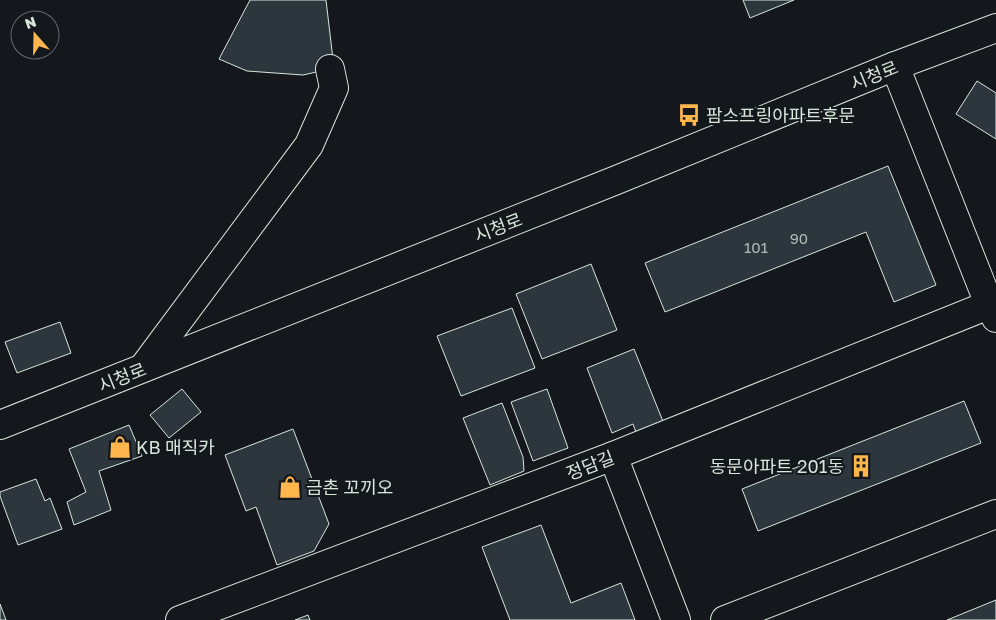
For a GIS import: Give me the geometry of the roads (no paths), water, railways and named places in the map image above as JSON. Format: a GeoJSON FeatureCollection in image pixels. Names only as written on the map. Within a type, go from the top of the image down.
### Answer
{"type":"FeatureCollection","features":[{"type":"Feature","properties":{"kind":"street","name":"시청로"},"geometry":{"type":"LineString","coordinates":[[2,418],[143,368],[614,181],[895,66],[996,28]]}},
{"type":"Feature","properties":{"kind":"street"},"geometry":{"type":"LineString","coordinates":[[895,66],[994,308]]}},
{"type":"Feature","properties":{"kind":"street"},"geometry":{"type":"LineString","coordinates":[[143,368],[309,146],[334,88],[330,69]]}},
{"type":"Feature","properties":{"kind":"street","name":"정담길"},"geometry":{"type":"LineString","coordinates":[[180,620],[994,308]]}},
{"type":"Feature","properties":{"kind":"street"},"geometry":{"type":"LineString","coordinates":[[612,456],[676,620]]}},
{"type":"Feature","properties":{"kind":"street"},"geometry":{"type":"LineString","coordinates":[[725,620],[996,514]]}},
{"type":"Feature","properties":{"kind":"place","name":"팜스프링아파트후문"},"geometry":{"type":"Point","coordinates":[689,115]}},
{"type":"Feature","properties":{"kind":"place","name":"KB 매직카"},"geometry":{"type":"Point","coordinates":[120,447]}},
{"type":"Feature","properties":{"kind":"place","name":"동문아파트 201동"},"geometry":{"type":"Point","coordinates":[861,466]}},
{"type":"Feature","properties":{"kind":"place","name":"금촌 꼬끼오"},"geometry":{"type":"Point","coordinates":[290,487]}}]}
